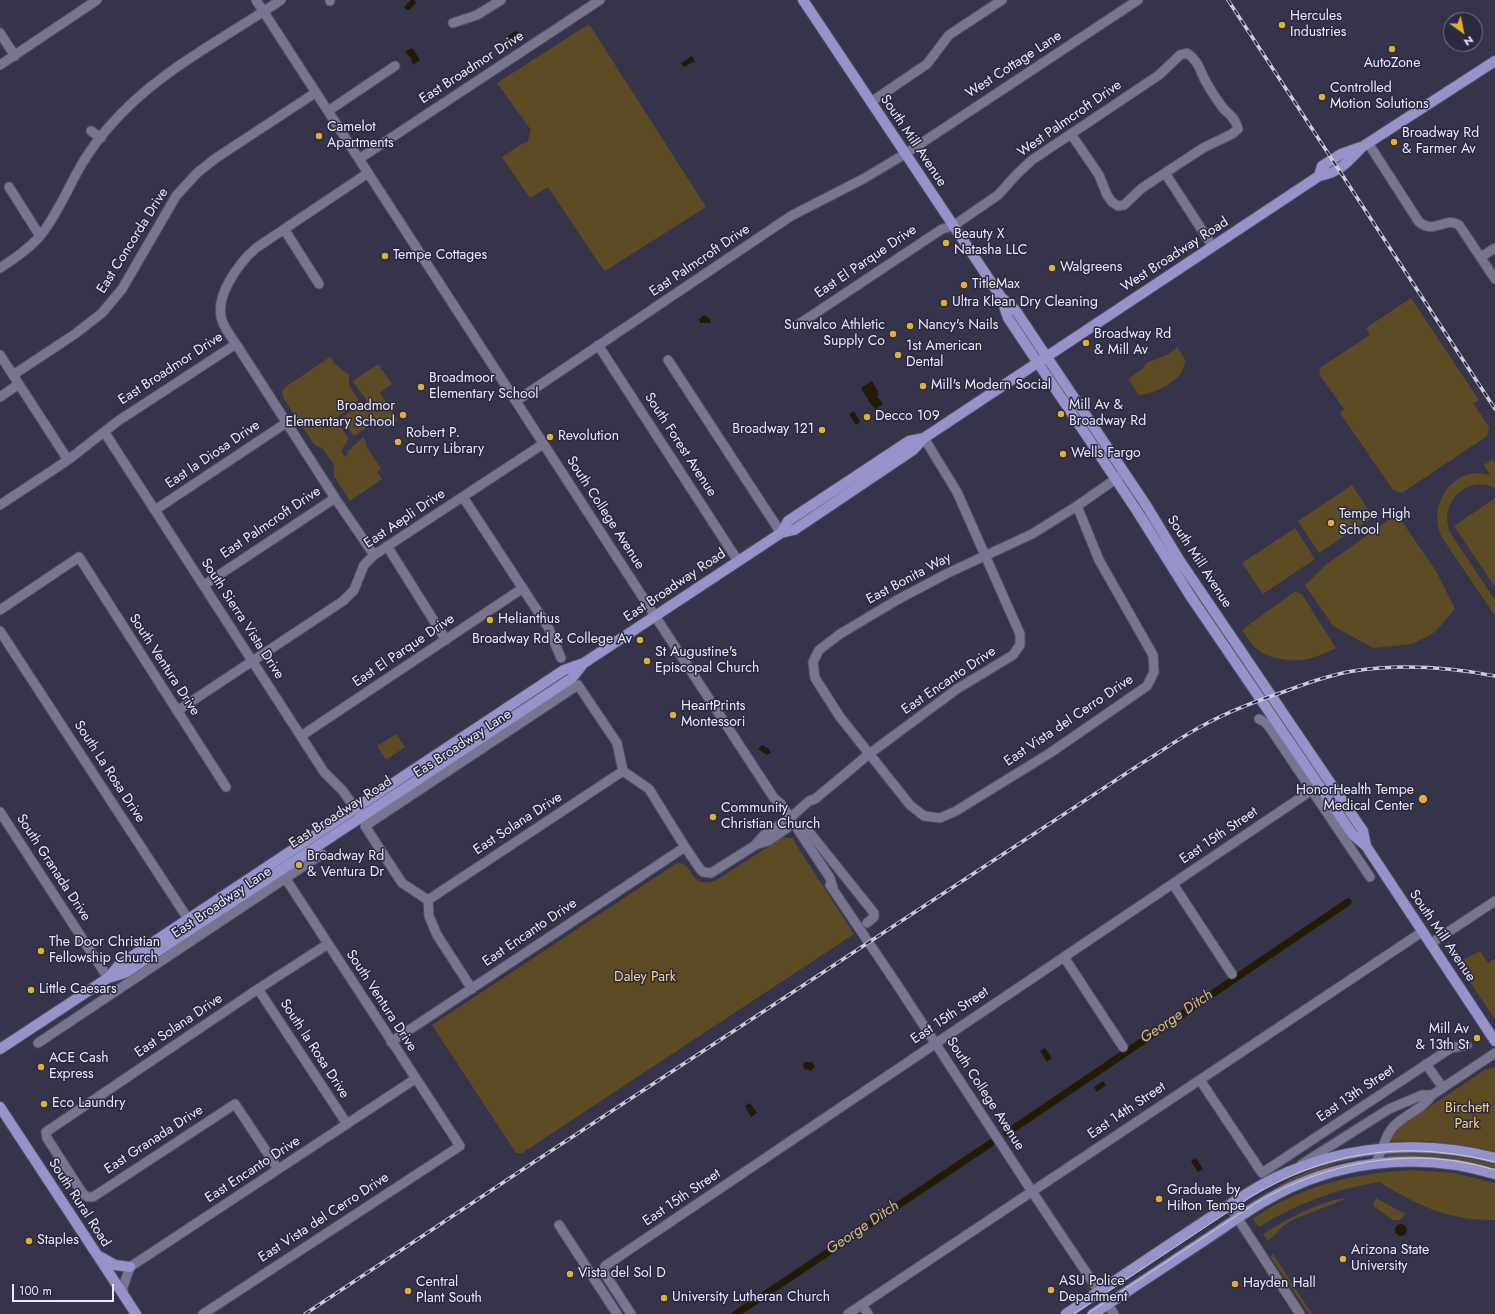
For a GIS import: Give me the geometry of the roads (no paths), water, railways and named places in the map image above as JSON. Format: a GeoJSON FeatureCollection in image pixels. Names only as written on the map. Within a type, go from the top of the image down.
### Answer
{"type":"FeatureCollection","features":[{"type":"Feature","properties":{"kind":"main road","name":"South Mill Avenue"},"geometry":{"type":"LineString","coordinates":[[803,0],[1001,297],[1016,311],[1141,498],[1184,567],[1363,831],[1366,846]]}},
{"type":"Feature","properties":{"kind":"main road","name":"West Broadway Road"},"geometry":{"type":"LineString","coordinates":[[1046,356],[1319,176],[1330,174],[1338,169],[1347,163],[1365,145],[1495,61]]}},
{"type":"Feature","properties":{"kind":"main road","name":"South Mill Avenue"},"geometry":{"type":"LineString","coordinates":[[1001,297],[1008,318],[1118,478],[1191,596],[1349,830],[1366,846],[1495,1041]]}},
{"type":"Feature","properties":{"kind":"main road","name":"East Broadway Road"},"geometry":{"type":"LineString","coordinates":[[0,1050],[108,978],[119,965],[188,918],[360,817],[572,678],[584,663],[780,533],[794,530],[913,450],[924,438],[1046,356]]}},
{"type":"Feature","properties":{"kind":"main road","name":"East Broadway Road"},"geometry":{"type":"LineString","coordinates":[[108,978],[125,973],[194,927],[283,874],[360,817]]}},
{"type":"Feature","properties":{"kind":"main road","name":"South Rural Road"},"geometry":{"type":"LineString","coordinates":[[0,1107],[123,1295],[132,1313]]}},
{"type":"Feature","properties":{"kind":"main road"},"geometry":{"type":"LineString","coordinates":[[1066,1314],[1229,1205],[1263,1184],[1292,1170],[1335,1156],[1383,1148],[1442,1148],[1495,1158]]}},
{"type":"Feature","properties":{"kind":"main road"},"geometry":{"type":"LineString","coordinates":[[1093,1314],[1237,1218],[1270,1198],[1318,1176],[1354,1167],[1419,1161],[1454,1164],[1495,1174]]}},
{"type":"Feature","properties":{"kind":"main road"},"geometry":{"type":"LineString","coordinates":[[96,1253],[110,1264],[130,1267]]}},
{"type":"Feature","properties":{"kind":"street"},"geometry":{"type":"LineString","coordinates":[[0,65],[97,0]]}},
{"type":"Feature","properties":{"kind":"street","name":"South College Avenue"},"geometry":{"type":"LineString","coordinates":[[256,0],[655,616],[774,798],[781,804],[790,822],[830,878],[833,888],[1032,1192],[1114,1314]]}},
{"type":"Feature","properties":{"kind":"street"},"geometry":{"type":"LineString","coordinates":[[0,268],[17,258],[40,236],[57,212],[83,161],[108,128],[136,99],[167,74],[281,0]]}},
{"type":"Feature","properties":{"kind":"street"},"geometry":{"type":"LineString","coordinates":[[453,23],[477,15],[501,0]]}},
{"type":"Feature","properties":{"kind":"street","name":"East Broadmor Drive"},"geometry":{"type":"LineString","coordinates":[[359,159],[600,0]]}},
{"type":"Feature","properties":{"kind":"street"},"geometry":{"type":"LineString","coordinates":[[871,102],[927,64],[949,35],[1002,0]]}},
{"type":"Feature","properties":{"kind":"street","name":"West Cottage Lane"},"geometry":{"type":"LineString","coordinates":[[905,154],[1138,0]]}},
{"type":"Feature","properties":{"kind":"street"},"geometry":{"type":"LineString","coordinates":[[0,33],[14,56]]}},
{"type":"Feature","properties":{"kind":"street","name":"West Palmcroft Drive"},"geometry":{"type":"LineString","coordinates":[[953,226],[998,195],[1032,160],[1159,75],[1180,55],[1187,53],[1192,56],[1197,64],[1211,92],[1222,107],[1237,122],[1238,129],[1232,134],[1203,148],[1165,173]]}},
{"type":"Feature","properties":{"kind":"street"},"geometry":{"type":"LineString","coordinates":[[328,111],[395,66]]}},
{"type":"Feature","properties":{"kind":"street","name":"East Concorda Drive"},"geometry":{"type":"LineString","coordinates":[[13,375],[75,334],[102,313],[122,289],[176,196],[197,173],[216,158],[315,93]]}},
{"type":"Feature","properties":{"kind":"street"},"geometry":{"type":"LineString","coordinates":[[91,131],[101,138]]}},
{"type":"Feature","properties":{"kind":"street"},"geometry":{"type":"LineString","coordinates":[[1070,134],[1099,175],[1107,195],[1112,202],[1118,206],[1124,205],[1142,188],[1165,173],[1213,247]]}},
{"type":"Feature","properties":{"kind":"street"},"geometry":{"type":"LineString","coordinates":[[1365,145],[1419,222],[1432,227],[1448,222],[1457,224],[1495,279]]}},
{"type":"Feature","properties":{"kind":"street","name":"East Palmcroft Drive"},"geometry":{"type":"LineString","coordinates":[[516,401],[791,216],[862,180],[905,154]]}},
{"type":"Feature","properties":{"kind":"street","name":"East Broadmor Drive"},"geometry":{"type":"LineString","coordinates":[[0,504],[68,460],[124,417],[236,344],[223,322],[220,311],[222,298],[238,267],[256,248],[368,173]]}},
{"type":"Feature","properties":{"kind":"street"},"geometry":{"type":"LineString","coordinates":[[9,187],[40,236]]}},
{"type":"Feature","properties":{"kind":"street","name":"East El Parque Drive"},"geometry":{"type":"LineString","coordinates":[[796,326],[942,228],[953,226]]}},
{"type":"Feature","properties":{"kind":"street"},"geometry":{"type":"LineString","coordinates":[[284,229],[319,284]]}},
{"type":"Feature","properties":{"kind":"street"},"geometry":{"type":"LineString","coordinates":[[1481,257],[1495,248]]}},
{"type":"Feature","properties":{"kind":"street"},"geometry":{"type":"LineString","coordinates":[[236,344],[374,556]]}},
{"type":"Feature","properties":{"kind":"street","name":"South Forest Avenue"},"geometry":{"type":"LineString","coordinates":[[598,345],[738,561]]}},
{"type":"Feature","properties":{"kind":"street"},"geometry":{"type":"LineString","coordinates":[[0,355],[68,460]]}},
{"type":"Feature","properties":{"kind":"street"},"geometry":{"type":"LineString","coordinates":[[668,360],[780,533]]}},
{"type":"Feature","properties":{"kind":"street"},"geometry":{"type":"LineString","coordinates":[[0,397],[19,384]]}},
{"type":"Feature","properties":{"kind":"street","name":"East la Diosa Drive"},"geometry":{"type":"LineString","coordinates":[[155,510],[286,423]]}},
{"type":"Feature","properties":{"kind":"street","name":"South Sierra Vista Drive"},"geometry":{"type":"LineString","coordinates":[[104,433],[324,772],[343,791],[402,883],[428,900]]}},
{"type":"Feature","properties":{"kind":"street","name":"East Encanto Drive"},"geometry":{"type":"LineString","coordinates":[[391,1042],[685,847],[700,869],[707,873],[714,872],[754,846],[764,835],[790,822],[808,801],[815,799],[869,754],[957,689],[1013,655],[1020,645],[1020,634],[957,492],[924,438]]}},
{"type":"Feature","properties":{"kind":"street","name":"East Aepli Drive"},"geometry":{"type":"LineString","coordinates":[[177,711],[342,601],[354,590],[364,565],[387,546],[544,444]]}},
{"type":"Feature","properties":{"kind":"street","name":"East Bonita Way"},"geometry":{"type":"LineString","coordinates":[[869,754],[840,717],[815,678],[813,662],[819,650],[840,634],[897,600],[948,573],[1032,534],[1118,478]]}},
{"type":"Feature","properties":{"kind":"street"},"geometry":{"type":"LineString","coordinates":[[463,497],[548,627],[561,658]]}},
{"type":"Feature","properties":{"kind":"street","name":"East Palmcroft Drive"},"geometry":{"type":"LineString","coordinates":[[204,585],[335,498]]}},
{"type":"Feature","properties":{"kind":"street","name":"East Vista del Cerro Drive"},"geometry":{"type":"LineString","coordinates":[[869,754],[910,805],[924,816],[940,818],[956,811],[1050,753],[1146,686],[1154,672],[1153,655],[1099,560],[1077,506]]}},
{"type":"Feature","properties":{"kind":"street"},"geometry":{"type":"LineString","coordinates":[[387,546],[446,640]]}},
{"type":"Feature","properties":{"kind":"street","name":"South Ventura Drive"},"geometry":{"type":"LineString","coordinates":[[0,610],[79,557],[226,787]]}},
{"type":"Feature","properties":{"kind":"street","name":"East El Parque Drive"},"geometry":{"type":"LineString","coordinates":[[301,736],[523,588]]}},
{"type":"Feature","properties":{"kind":"street","name":"South La Rosa Drive"},"geometry":{"type":"LineString","coordinates":[[0,631],[194,927]]}},
{"type":"Feature","properties":{"kind":"street","name":"Eas Broadway Lane"},"geometry":{"type":"LineString","coordinates":[[360,817],[578,685],[617,743],[623,771]]}},
{"type":"Feature","properties":{"kind":"street"},"geometry":{"type":"LineString","coordinates":[[1258,719],[1265,722],[1270,728],[1370,877]]}},
{"type":"Feature","properties":{"kind":"street"},"geometry":{"type":"LineString","coordinates":[[623,771],[649,789],[685,847]]}},
{"type":"Feature","properties":{"kind":"street","name":"East Solana Drive"},"geometry":{"type":"LineString","coordinates":[[428,900],[623,771]]}},
{"type":"Feature","properties":{"kind":"street","name":"East 15th Street"},"geometry":{"type":"LineString","coordinates":[[631,1314],[605,1274],[605,1266],[1312,790]]}},
{"type":"Feature","properties":{"kind":"street","name":"South Granada Drive"},"geometry":{"type":"LineString","coordinates":[[0,812],[108,978]]}},
{"type":"Feature","properties":{"kind":"street"},"geometry":{"type":"LineString","coordinates":[[790,822],[810,833],[874,913],[874,917],[867,923]]}},
{"type":"Feature","properties":{"kind":"street","name":"East Broadway Lane"},"geometry":{"type":"LineString","coordinates":[[38,1043],[283,874],[322,854]]}},
{"type":"Feature","properties":{"kind":"street","name":"South Ventura Drive"},"geometry":{"type":"LineString","coordinates":[[283,874],[460,1146]]}},
{"type":"Feature","properties":{"kind":"street"},"geometry":{"type":"LineString","coordinates":[[1174,884],[1232,974]]}},
{"type":"Feature","properties":{"kind":"street"},"geometry":{"type":"LineString","coordinates":[[428,900],[429,916],[437,935],[472,989]]}},
{"type":"Feature","properties":{"kind":"street"},"geometry":{"type":"LineString","coordinates":[[1430,944],[1495,901]]}},
{"type":"Feature","properties":{"kind":"street","name":"East 14th Street"},"geometry":{"type":"LineString","coordinates":[[848,1314],[1422,932]]}},
{"type":"Feature","properties":{"kind":"street","name":"East Solana Drive"},"geometry":{"type":"LineString","coordinates":[[88,1197],[83,1194],[64,1166],[47,1138],[46,1132],[258,989],[328,944]]}},
{"type":"Feature","properties":{"kind":"street"},"geometry":{"type":"LineString","coordinates":[[1064,957],[1123,1046]]}},
{"type":"Feature","properties":{"kind":"street","name":"South la Rosa Drive"},"geometry":{"type":"LineString","coordinates":[[258,989],[347,1124]]}},
{"type":"Feature","properties":{"kind":"street","name":"East 13th Street"},"geometry":{"type":"LineString","coordinates":[[1200,1080],[1262,1173],[1451,1048],[1467,1045]]}},
{"type":"Feature","properties":{"kind":"street","name":"East 13th Street"},"geometry":{"type":"LineString","coordinates":[[1375,1164],[1383,1148],[1387,1134],[1394,1126],[1426,1103],[1432,1095],[1495,1053]]}},
{"type":"Feature","properties":{"kind":"street"},"geometry":{"type":"LineString","coordinates":[[1426,1064],[1442,1088]]}},
{"type":"Feature","properties":{"kind":"street","name":"East Encanto Drive"},"geometry":{"type":"LineString","coordinates":[[130,1267],[416,1079]]}},
{"type":"Feature","properties":{"kind":"street","name":"East 13th Street"},"geometry":{"type":"LineString","coordinates":[[1292,1170],[1389,1110],[1422,1095],[1432,1095]]}},
{"type":"Feature","properties":{"kind":"street","name":"East Granada Drive"},"geometry":{"type":"LineString","coordinates":[[88,1197],[93,1197],[235,1104],[278,1169]]}},
{"type":"Feature","properties":{"kind":"street","name":"East Vista del Cerro Drive"},"geometry":{"type":"LineString","coordinates":[[203,1314],[460,1146]]}},
{"type":"Feature","properties":{"kind":"street"},"geometry":{"type":"LineString","coordinates":[[1229,1205],[1300,1314]]}},
{"type":"Feature","properties":{"kind":"street"},"geometry":{"type":"LineString","coordinates":[[558,1225],[618,1314]]}},
{"type":"Feature","properties":{"kind":"street"},"geometry":{"type":"LineString","coordinates":[[123,1295],[123,1287],[130,1267]]}},
{"type":"Feature","properties":{"kind":"street"},"geometry":{"type":"LineString","coordinates":[[862,1305],[868,1314]]}},
{"type":"Feature","properties":{"kind":"waterway","name":"George Ditch"},"geometry":{"type":"LineString","coordinates":[[1007,1133],[1348,902]]}},
{"type":"Feature","properties":{"kind":"waterway","name":"George Ditch"},"geometry":{"type":"LineString","coordinates":[[736,1314],[991,1143]]}},
{"type":"Feature","properties":{"kind":"tram line"},"geometry":{"type":"LineString","coordinates":[[1074,1314],[1252,1196],[1281,1180],[1311,1168],[1340,1159],[1400,1151],[1462,1155],[1495,1162]]}},
{"type":"Feature","properties":{"kind":"tram line"},"geometry":{"type":"LineString","coordinates":[[1087,1314],[1256,1203],[1283,1188],[1312,1177],[1372,1161],[1403,1158],[1434,1159],[1465,1163],[1495,1170]]}},
{"type":"Feature","properties":{"kind":"railway"},"geometry":{"type":"LineString","coordinates":[[1228,0],[1495,409]]}},
{"type":"Feature","properties":{"kind":"railway"},"geometry":{"type":"LineString","coordinates":[[305,1314],[1142,763],[1202,726],[1233,711],[1264,699],[1319,680],[1353,671],[1406,667],[1460,670],[1495,676]]}},
{"type":"Feature","properties":{"kind":"place","name":"Hercules Industries"},"geometry":{"type":"Point","coordinates":[1282,25]}},
{"type":"Feature","properties":{"kind":"place","name":"AutoZone"},"geometry":{"type":"Point","coordinates":[1392,49]}},
{"type":"Feature","properties":{"kind":"place","name":"Controlled Motion Solutions"},"geometry":{"type":"Point","coordinates":[1322,97]}},
{"type":"Feature","properties":{"kind":"place","name":"Camelot Apartments"},"geometry":{"type":"Point","coordinates":[319,136]}},
{"type":"Feature","properties":{"kind":"place","name":"Broadway Rd & Farmer Av"},"geometry":{"type":"Point","coordinates":[1394,142]}},
{"type":"Feature","properties":{"kind":"place","name":"Beauty X Natasha LLC"},"geometry":{"type":"Point","coordinates":[946,243]}},
{"type":"Feature","properties":{"kind":"place","name":"Tempe Cottages"},"geometry":{"type":"Point","coordinates":[385,256]}},
{"type":"Feature","properties":{"kind":"place","name":"Walgreens"},"geometry":{"type":"Point","coordinates":[1052,268]}},
{"type":"Feature","properties":{"kind":"place","name":"TitleMax"},"geometry":{"type":"Point","coordinates":[964,285]}},
{"type":"Feature","properties":{"kind":"place","name":"Ultra Klean Dry Cleaning"},"geometry":{"type":"Point","coordinates":[944,303]}},
{"type":"Feature","properties":{"kind":"place","name":"Nancy's Nails"},"geometry":{"type":"Point","coordinates":[910,326]}},
{"type":"Feature","properties":{"kind":"place","name":"Sunvalco Athletic Supply Co"},"geometry":{"type":"Point","coordinates":[893,334]}},
{"type":"Feature","properties":{"kind":"place","name":"Broadway Rd & Mill Av"},"geometry":{"type":"Point","coordinates":[1086,343]}},
{"type":"Feature","properties":{"kind":"place","name":"1st American Dental"},"geometry":{"type":"Point","coordinates":[898,355]}},
{"type":"Feature","properties":{"kind":"place","name":"Mill's Modern Social"},"geometry":{"type":"Point","coordinates":[923,386]}},
{"type":"Feature","properties":{"kind":"place","name":"Broadmoor Elementary School"},"geometry":{"type":"Point","coordinates":[421,387]}},
{"type":"Feature","properties":{"kind":"place","name":"Mill Av & Broadway Rd"},"geometry":{"type":"Point","coordinates":[1061,414]}},
{"type":"Feature","properties":{"kind":"place","name":"Broadmor Elementary School"},"geometry":{"type":"Point","coordinates":[403,415]}},
{"type":"Feature","properties":{"kind":"place","name":"Decco 109"},"geometry":{"type":"Point","coordinates":[867,417]}},
{"type":"Feature","properties":{"kind":"place","name":"Broadway 121"},"geometry":{"type":"Point","coordinates":[822,430]}},
{"type":"Feature","properties":{"kind":"place","name":"Revolution"},"geometry":{"type":"Point","coordinates":[550,437]}},
{"type":"Feature","properties":{"kind":"place","name":"Robert P. Curry Library"},"geometry":{"type":"Point","coordinates":[398,442]}},
{"type":"Feature","properties":{"kind":"place","name":"Wells Fargo"},"geometry":{"type":"Point","coordinates":[1063,454]}},
{"type":"Feature","properties":{"kind":"place","name":"Tempe High School"},"geometry":{"type":"Point","coordinates":[1331,523]}},
{"type":"Feature","properties":{"kind":"place","name":"Helianthus"},"geometry":{"type":"Point","coordinates":[490,620]}},
{"type":"Feature","properties":{"kind":"place","name":"Broadway Rd & College Av"},"geometry":{"type":"Point","coordinates":[640,640]}},
{"type":"Feature","properties":{"kind":"place","name":"St Augustine's Episcopal Church"},"geometry":{"type":"Point","coordinates":[647,661]}},
{"type":"Feature","properties":{"kind":"place","name":"HeartPrints Montessori"},"geometry":{"type":"Point","coordinates":[673,715]}},
{"type":"Feature","properties":{"kind":"place","name":"HonorHealth Tempe Medical Center"},"geometry":{"type":"Point","coordinates":[1423,799]}},
{"type":"Feature","properties":{"kind":"place","name":"Community Christian Church"},"geometry":{"type":"Point","coordinates":[713,817]}},
{"type":"Feature","properties":{"kind":"place","name":"Broadway Rd & Ventura Dr"},"geometry":{"type":"Point","coordinates":[299,865]}},
{"type":"Feature","properties":{"kind":"place","name":"The Door Christian Fellowship Church"},"geometry":{"type":"Point","coordinates":[41,951]}},
{"type":"Feature","properties":{"kind":"place","name":"Little Caesars"},"geometry":{"type":"Point","coordinates":[31,990]}},
{"type":"Feature","properties":{"kind":"place","name":"Mill Av & 13th St"},"geometry":{"type":"Point","coordinates":[1477,1038]}},
{"type":"Feature","properties":{"kind":"place","name":"ACE Cash Express"},"geometry":{"type":"Point","coordinates":[41,1067]}},
{"type":"Feature","properties":{"kind":"place","name":"Eco Laundry"},"geometry":{"type":"Point","coordinates":[44,1104]}},
{"type":"Feature","properties":{"kind":"place","name":"Graduate by Hilton Tempe"},"geometry":{"type":"Point","coordinates":[1159,1199]}},
{"type":"Feature","properties":{"kind":"place","name":"Staples"},"geometry":{"type":"Point","coordinates":[29,1241]}},
{"type":"Feature","properties":{"kind":"place","name":"Arizona State University"},"geometry":{"type":"Point","coordinates":[1343,1259]}},
{"type":"Feature","properties":{"kind":"place","name":"Vista del Sol D"},"geometry":{"type":"Point","coordinates":[570,1274]}},
{"type":"Feature","properties":{"kind":"place","name":"Hayden Hall"},"geometry":{"type":"Point","coordinates":[1235,1284]}},
{"type":"Feature","properties":{"kind":"place","name":"ASU Police Department"},"geometry":{"type":"Point","coordinates":[1051,1290]}},
{"type":"Feature","properties":{"kind":"place","name":"Central Plant South"},"geometry":{"type":"Point","coordinates":[408,1291]}},
{"type":"Feature","properties":{"kind":"place","name":"University Lutheran Church"},"geometry":{"type":"Point","coordinates":[664,1298]}},
{"type":"Feature","properties":{"kind":"park label","name":"Daley Park"},"geometry":{"type":"Point","coordinates":[645,978]}},
{"type":"Feature","properties":{"kind":"park label","name":"Birchett Park"},"geometry":{"type":"Point","coordinates":[1467,1118]}}]}
